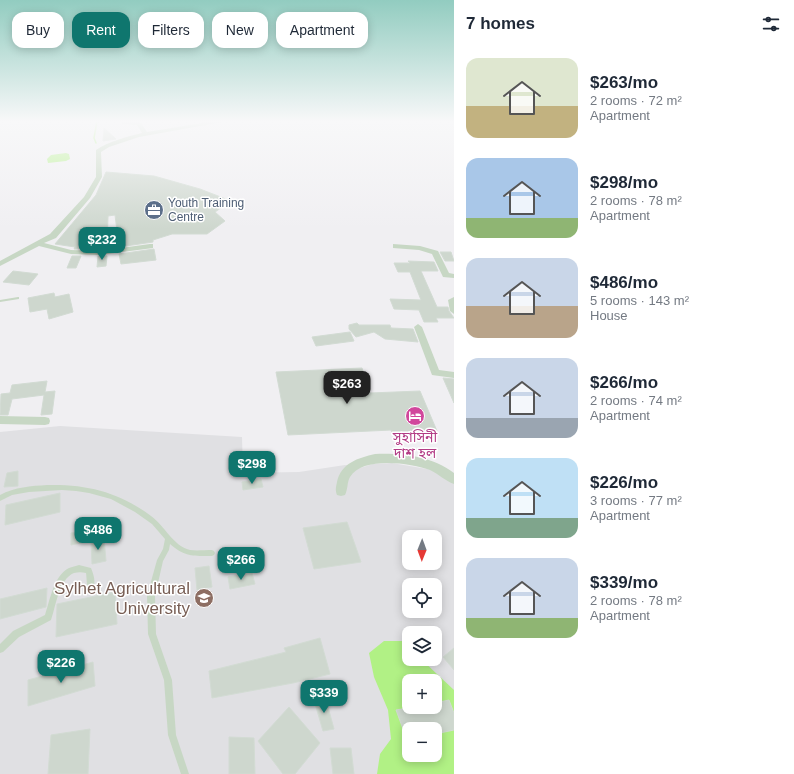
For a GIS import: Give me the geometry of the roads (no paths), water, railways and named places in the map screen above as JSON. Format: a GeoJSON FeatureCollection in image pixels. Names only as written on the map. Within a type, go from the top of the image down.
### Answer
{"type":"FeatureCollection","features":[{"type":"Feature","properties":{"kind":"street"},"geometry":{"type":"LineString","coordinates":[[0,264],[53,236],[87,198],[99,177],[99,157]]}},
{"type":"Feature","properties":{"kind":"street"},"geometry":{"type":"LineString","coordinates":[[38,244],[71,252],[99,253],[150,246]]}},
{"type":"Feature","properties":{"kind":"street"},"geometry":{"type":"LineString","coordinates":[[396,246],[420,248],[435,253],[446,275],[454,276]]}},
{"type":"Feature","properties":{"kind":"street"},"geometry":{"type":"LineString","coordinates":[[454,298],[452,300],[454,311]]}},
{"type":"Feature","properties":{"kind":"street"},"geometry":{"type":"LineString","coordinates":[[418,327],[435,373],[454,375]]}},
{"type":"Feature","properties":{"kind":"street"},"geometry":{"type":"LineString","coordinates":[[0,420],[44,421]]}},
{"type":"Feature","properties":{"kind":"street"},"geometry":{"type":"LineString","coordinates":[[340,491],[347,472],[359,462],[375,459],[406,460],[434,467],[454,479]]}},
{"type":"Feature","properties":{"kind":"lane"},"geometry":{"type":"LineString","coordinates":[[0,301],[18,298]]}},
{"type":"Feature","properties":{"kind":"lane"},"geometry":{"type":"LineString","coordinates":[[0,498],[8,493],[31,489],[66,486],[89,489],[120,501],[151,519],[168,538],[179,547],[190,553],[212,553]]}},
{"type":"Feature","properties":{"kind":"lane"},"geometry":{"type":"LineString","coordinates":[[168,538],[166,550],[160,560],[151,596],[152,634],[168,680],[172,735],[185,774]]}},
{"type":"Feature","properties":{"kind":"lane"},"geometry":{"type":"LineString","coordinates":[[0,649],[16,634],[48,617],[63,574],[80,567],[89,570],[91,588]]}},
{"type":"Feature","properties":{"kind":"place","name":"Youth Training Centre"},"geometry":{"type":"Point","coordinates":[154,210]}},
{"type":"Feature","properties":{"kind":"place","name":"সুহাসিনী দাশ হল"},"geometry":{"type":"Point","coordinates":[415,416]}},
{"type":"Feature","properties":{"kind":"place","name":"Sylhet Agricultural University"},"geometry":{"type":"Point","coordinates":[204,598]}}]}
